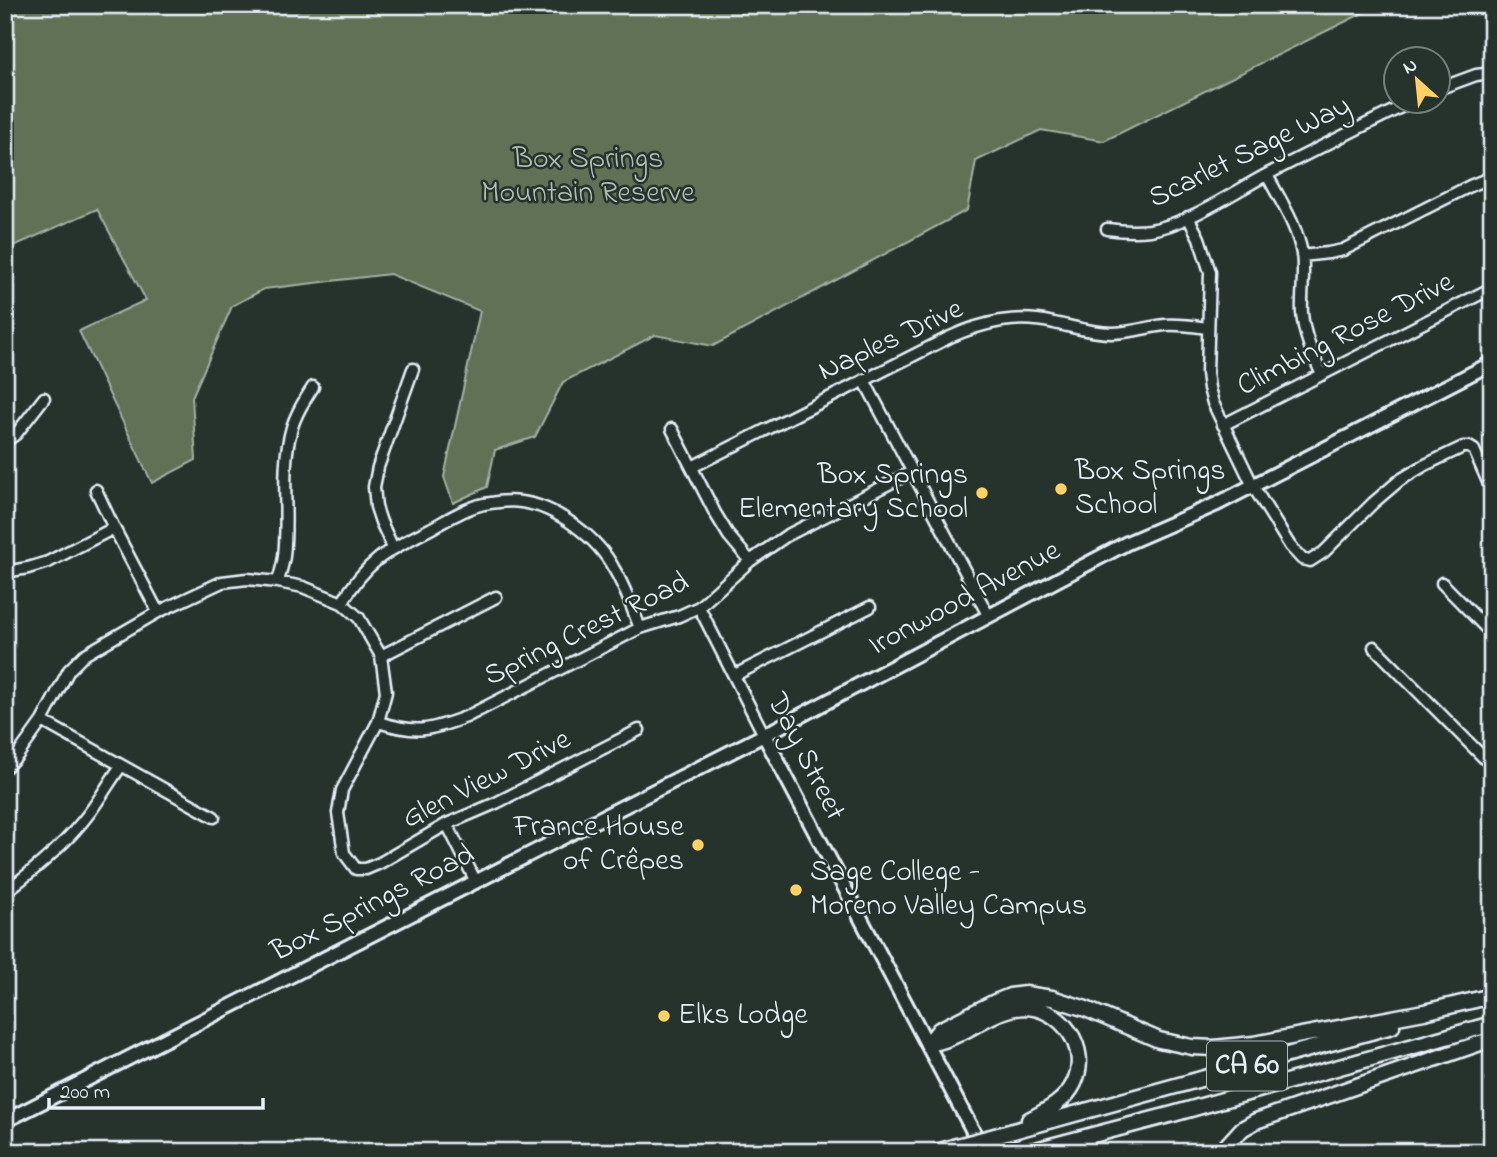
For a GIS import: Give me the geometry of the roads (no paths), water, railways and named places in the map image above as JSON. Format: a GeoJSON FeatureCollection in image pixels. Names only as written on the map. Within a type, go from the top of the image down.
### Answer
{"type":"FeatureCollection","features":[{"type":"Feature","properties":{"kind":"highway"},"geometry":{"type":"LineString","coordinates":[[928,1044],[939,1030],[995,1002],[1024,994],[1052,998],[1074,1005],[1159,1040],[1192,1047],[1214,1048],[1254,1044],[1492,997]]}},
{"type":"Feature","properties":{"kind":"highway","name":"CA 60"},"geometry":{"type":"LineString","coordinates":[[937,1152],[1492,997]]}},
{"type":"Feature","properties":{"kind":"highway"},"geometry":{"type":"LineString","coordinates":[[928,1044],[945,1040],[1013,1008],[1037,1008],[1048,1012],[1068,1029],[1077,1048],[1079,1064],[1074,1084],[1066,1096],[1050,1109],[999,1135]]}},
{"type":"Feature","properties":{"kind":"highway","name":"CA 60"},"geometry":{"type":"LineString","coordinates":[[1028,1152],[1492,1024]]}},
{"type":"Feature","properties":{"kind":"highway"},"geometry":{"type":"LineString","coordinates":[[1221,1152],[1242,1129],[1268,1116],[1492,1039]]}},
{"type":"Feature","properties":{"kind":"main road","name":"Ironwood Avenue"},"geometry":{"type":"LineString","coordinates":[[764,735],[1127,543],[1217,504],[1492,363]]}},
{"type":"Feature","properties":{"kind":"main road","name":"Box Springs Road"},"geometry":{"type":"LineString","coordinates":[[5,1121],[764,735]]}},
{"type":"Feature","properties":{"kind":"main road","name":"Day Street"},"geometry":{"type":"LineString","coordinates":[[764,735],[984,1152]]}},
{"type":"Feature","properties":{"kind":"street"},"geometry":{"type":"LineString","coordinates":[[1452,84],[1476,75],[1492,73]]}},
{"type":"Feature","properties":{"kind":"street","name":"Scarlet Sage Way"},"geometry":{"type":"LineString","coordinates":[[1107,229],[1128,232],[1170,225],[1383,116]]}},
{"type":"Feature","properties":{"kind":"street"},"geometry":{"type":"LineString","coordinates":[[1267,175],[1294,229],[1302,256],[1304,329],[1322,375]]}},
{"type":"Feature","properties":{"kind":"street"},"geometry":{"type":"LineString","coordinates":[[1302,256],[1343,250],[1492,177]]}},
{"type":"Feature","properties":{"kind":"street"},"geometry":{"type":"LineString","coordinates":[[1188,217],[1199,238],[1210,272],[1207,328],[1209,388],[1223,425],[1253,486],[1290,546],[1302,559],[1310,561],[1324,552],[1400,480],[1458,449],[1469,446],[1474,450],[1492,491]]}},
{"type":"Feature","properties":{"kind":"street","name":"Climbing Rose Drive"},"geometry":{"type":"LineString","coordinates":[[1223,425],[1492,288]]}},
{"type":"Feature","properties":{"kind":"street","name":"Naples Drive"},"geometry":{"type":"LineString","coordinates":[[692,467],[972,327],[1010,319],[1032,318],[1095,333],[1117,333],[1181,324],[1207,328]]}},
{"type":"Feature","properties":{"kind":"street"},"geometry":{"type":"LineString","coordinates":[[393,548],[376,507],[374,487],[378,467],[413,369]]}},
{"type":"Feature","properties":{"kind":"street"},"geometry":{"type":"LineString","coordinates":[[864,380],[988,615]]}},
{"type":"Feature","properties":{"kind":"street"},"geometry":{"type":"LineString","coordinates":[[278,582],[284,559],[284,478],[288,443],[296,416],[313,387]]}},
{"type":"Feature","properties":{"kind":"street"},"geometry":{"type":"LineString","coordinates":[[5,442],[16,434],[44,398]]}},
{"type":"Feature","properties":{"kind":"street"},"geometry":{"type":"LineString","coordinates":[[672,429],[715,513],[729,536],[750,561]]}},
{"type":"Feature","properties":{"kind":"street","name":"Spring Crest Road"},"geometry":{"type":"LineString","coordinates":[[378,722],[403,730],[419,730],[440,727],[466,717],[640,628],[699,607],[750,561],[786,536],[912,472]]}},
{"type":"Feature","properties":{"kind":"street"},"geometry":{"type":"LineString","coordinates":[[96,491],[159,612]]}},
{"type":"Feature","properties":{"kind":"street"},"geometry":{"type":"LineString","coordinates":[[342,603],[362,573],[376,559],[393,548],[480,505],[503,501],[523,502],[545,508],[587,535],[603,551],[614,568],[640,628]]}},
{"type":"Feature","properties":{"kind":"street"},"geometry":{"type":"LineString","coordinates":[[5,572],[48,562],[114,528]]}},
{"type":"Feature","properties":{"kind":"street"},"geometry":{"type":"LineString","coordinates":[[5,768],[18,756],[42,721],[69,670],[84,655],[159,612],[222,582],[247,579],[303,587],[342,603],[359,618],[381,656],[386,692],[378,722]]}},
{"type":"Feature","properties":{"kind":"street"},"geometry":{"type":"LineString","coordinates":[[1442,583],[1492,634]]}},
{"type":"Feature","properties":{"kind":"street"},"geometry":{"type":"LineString","coordinates":[[381,656],[496,597]]}},
{"type":"Feature","properties":{"kind":"street","name":"Day Street"},"geometry":{"type":"LineString","coordinates":[[699,607],[764,735]]}},
{"type":"Feature","properties":{"kind":"street"},"geometry":{"type":"LineString","coordinates":[[735,675],[870,607]]}},
{"type":"Feature","properties":{"kind":"street"},"geometry":{"type":"LineString","coordinates":[[1374,647],[1492,766]]}},
{"type":"Feature","properties":{"kind":"street"},"geometry":{"type":"LineString","coordinates":[[42,721],[214,817]]}},
{"type":"Feature","properties":{"kind":"street","name":"Glen View Drive"},"geometry":{"type":"LineString","coordinates":[[378,722],[342,790],[338,813],[344,853],[356,869],[366,869],[380,863],[447,824],[496,803],[639,730]]}},
{"type":"Feature","properties":{"kind":"street"},"geometry":{"type":"LineString","coordinates":[[5,892],[62,845],[89,813],[121,766]]}},
{"type":"Feature","properties":{"kind":"street"},"geometry":{"type":"LineString","coordinates":[[447,824],[476,882]]}},
{"type":"Feature","properties":{"kind":"street"},"geometry":{"type":"LineString","coordinates":[[1489,1152],[1492,1144]]}},
{"type":"Feature","properties":{"kind":"place","name":"Box Springs School"},"geometry":{"type":"Point","coordinates":[1061,489]}},
{"type":"Feature","properties":{"kind":"place","name":"Box Springs Elementary School"},"geometry":{"type":"Point","coordinates":[982,493]}},
{"type":"Feature","properties":{"kind":"place","name":"France House of Crêpes"},"geometry":{"type":"Point","coordinates":[698,845]}},
{"type":"Feature","properties":{"kind":"place","name":"Sage College - Moreno Valley Campus"},"geometry":{"type":"Point","coordinates":[796,890]}},
{"type":"Feature","properties":{"kind":"place","name":"Elks Lodge"},"geometry":{"type":"Point","coordinates":[664,1016]}},
{"type":"Feature","properties":{"kind":"park label","name":"Box Springs Mountain Reserve"},"geometry":{"type":"Point","coordinates":[588,177]}}]}
